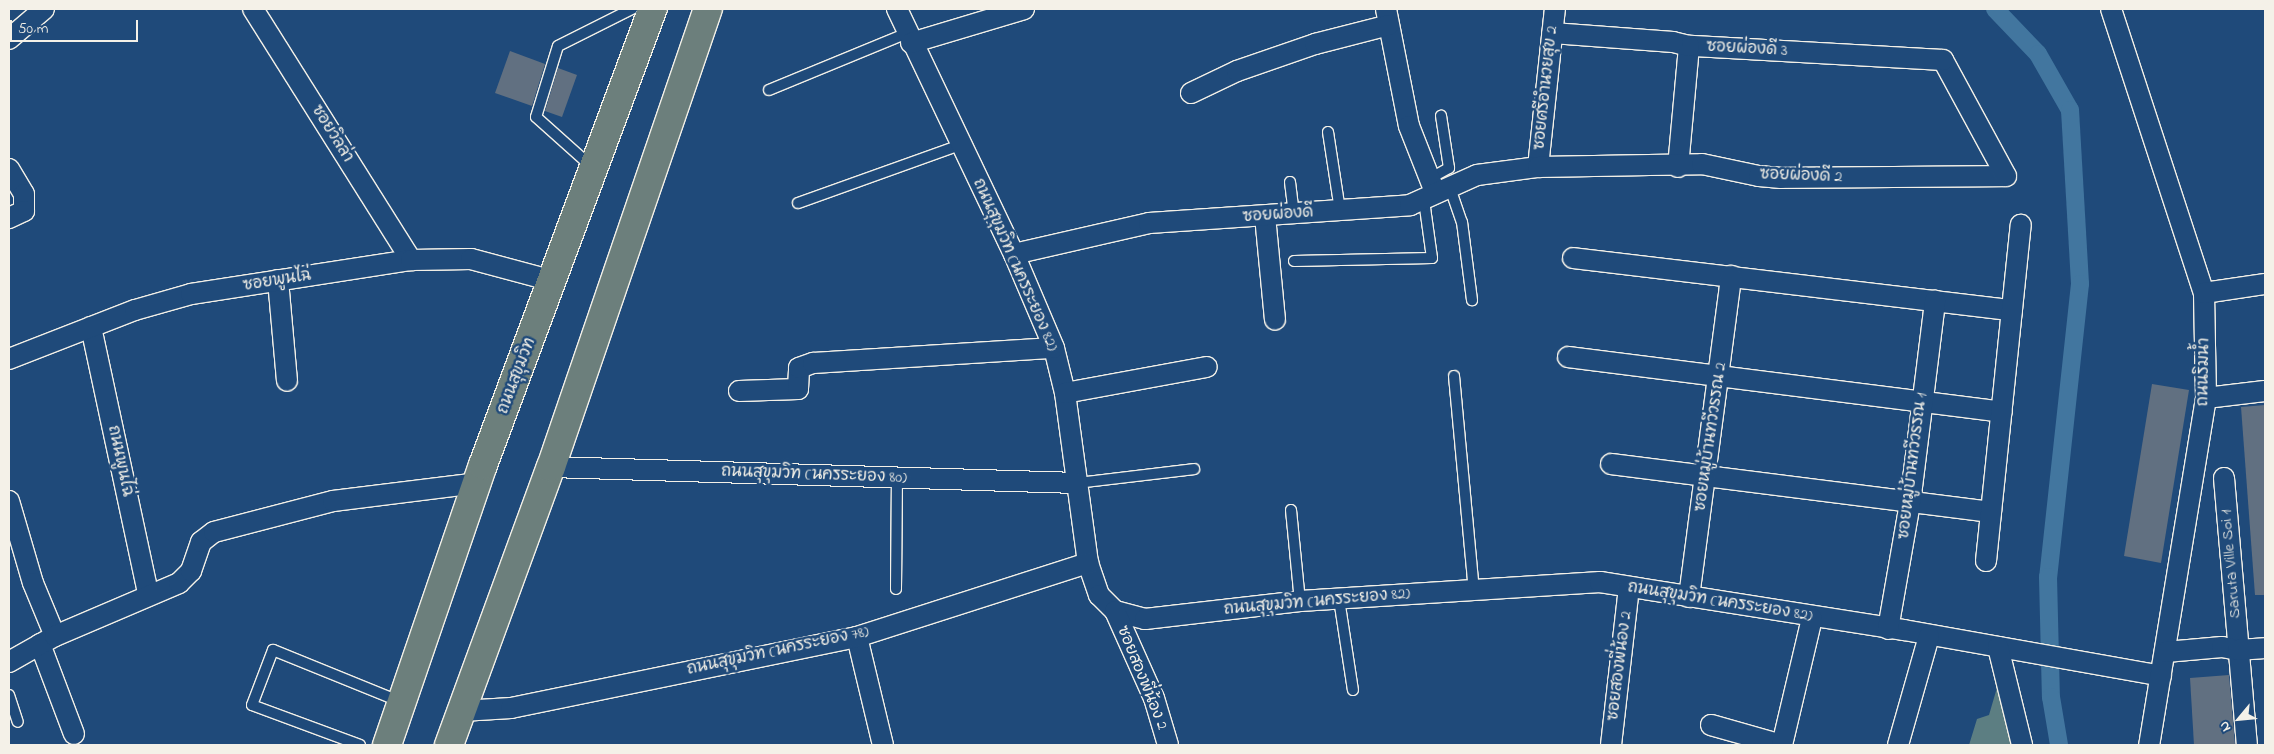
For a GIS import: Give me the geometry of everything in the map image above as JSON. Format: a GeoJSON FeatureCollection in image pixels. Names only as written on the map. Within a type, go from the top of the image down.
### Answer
{"type":"FeatureCollection","features":[{"type":"Feature","properties":{"kind":"main road","name":"ถนนสุขุมวิท"},"geometry":{"type":"LineString","coordinates":[[387,745],[477,483],[653,9]]}},
{"type":"Feature","properties":{"kind":"main road"},"geometry":{"type":"LineString","coordinates":[[449,745],[551,467],[708,9]]}},
{"type":"Feature","properties":{"kind":"street"},"geometry":{"type":"LineString","coordinates":[[9,39],[44,9]]}},
{"type":"Feature","properties":{"kind":"street","name":"ซอยวิลล่า"},"geometry":{"type":"LineString","coordinates":[[254,9],[411,260]]}},
{"type":"Feature","properties":{"kind":"street","name":"ถนนสุขุมวิท (นครระยอง 82)"},"geometry":{"type":"LineString","coordinates":[[897,9],[960,145],[1014,254],[1054,348],[1064,393],[1088,563],[1099,595],[1115,611],[1144,619],[1300,601],[1600,582],[2087,662],[2164,664],[2223,658],[2238,650],[2265,648]]}},
{"type":"Feature","properties":{"kind":"street"},"geometry":{"type":"LineString","coordinates":[[909,38],[1024,9]]}},
{"type":"Feature","properties":{"kind":"street","name":"ซอยศรีอำนวยสุข 2"},"geometry":{"type":"LineString","coordinates":[[1538,167],[1555,9]]}},
{"type":"Feature","properties":{"kind":"street","name":"ถนนริมน้ำ"},"geometry":{"type":"LineString","coordinates":[[2110,9],[2204,293],[2206,398],[2150,745]]}},
{"type":"Feature","properties":{"kind":"street"},"geometry":{"type":"LineString","coordinates":[[1190,93],[1237,71],[1388,17],[1409,126],[1434,189]]}},
{"type":"Feature","properties":{"kind":"street","name":"ซอยผ่องดี 3"},"geometry":{"type":"LineString","coordinates":[[1552,32],[1673,42],[1689,46],[1943,60],[2006,176]]}},
{"type":"Feature","properties":{"kind":"street"},"geometry":{"type":"LineString","coordinates":[[1678,167],[1689,46]]}},
{"type":"Feature","properties":{"kind":"street","name":"ซอยผ่องดี 2"},"geometry":{"type":"LineString","coordinates":[[1538,167],[1678,167],[1714,164],[1759,176],[1781,178],[2006,176]]}},
{"type":"Feature","properties":{"kind":"street","name":"ซอยผ่องดี"},"geometry":{"type":"LineString","coordinates":[[1014,254],[1149,223],[1410,205],[1434,189],[1477,175],[1538,167]]}},
{"type":"Feature","properties":{"kind":"street"},"geometry":{"type":"LineString","coordinates":[[9,169],[24,194],[24,211],[9,218]]}},
{"type":"Feature","properties":{"kind":"street"},"geometry":{"type":"LineString","coordinates":[[1264,216],[1275,320]]}},
{"type":"Feature","properties":{"kind":"street"},"geometry":{"type":"LineString","coordinates":[[1986,561],[2021,225]]}},
{"type":"Feature","properties":{"kind":"street"},"geometry":{"type":"LineString","coordinates":[[1573,258],[2012,310]]}},
{"type":"Feature","properties":{"kind":"street","name":"ซอยพูนไฉ่"},"geometry":{"type":"LineString","coordinates":[[9,359],[91,327],[191,294],[411,260],[471,259],[553,281]]}},
{"type":"Feature","properties":{"kind":"street","name":"ซอยหมู่บ้านทวีวรรณ 2"},"geometry":{"type":"LineString","coordinates":[[1689,597],[1720,376],[1731,276]]}},
{"type":"Feature","properties":{"kind":"street"},"geometry":{"type":"LineString","coordinates":[[278,280],[288,381]]}},
{"type":"Feature","properties":{"kind":"street"},"geometry":{"type":"LineString","coordinates":[[2204,293],[2265,284]]}},
{"type":"Feature","properties":{"kind":"street","name":"ซอยหมู่บ้านทวีวรรณ 1"},"geometry":{"type":"LineString","coordinates":[[1888,629],[1910,503],[1935,301]]}},
{"type":"Feature","properties":{"kind":"street","name":"ถนนพูนไฉ่"},"geometry":{"type":"LineString","coordinates":[[91,327],[148,594]]}},
{"type":"Feature","properties":{"kind":"street"},"geometry":{"type":"LineString","coordinates":[[739,391],[798,389],[799,368],[813,363],[1054,348]]}},
{"type":"Feature","properties":{"kind":"street"},"geometry":{"type":"LineString","coordinates":[[1568,357],[2002,412]]}},
{"type":"Feature","properties":{"kind":"street"},"geometry":{"type":"LineString","coordinates":[[1064,393],[1207,367]]}},
{"type":"Feature","properties":{"kind":"street"},"geometry":{"type":"LineString","coordinates":[[2206,398],[2265,391]]}},
{"type":"Feature","properties":{"kind":"street"},"geometry":{"type":"LineString","coordinates":[[1611,464],[1992,512]]}},
{"type":"Feature","properties":{"kind":"street","name":"ถนนสุขุมวิท (นครระยอง 80)"},"geometry":{"type":"LineString","coordinates":[[551,467],[1077,482]]}},
{"type":"Feature","properties":{"kind":"street","name":"Saruta Ville Soi 1"},"geometry":{"type":"LineString","coordinates":[[2224,478],[2247,745]]}},
{"type":"Feature","properties":{"kind":"street"},"geometry":{"type":"LineString","coordinates":[[9,662],[48,640],[148,594],[171,587],[188,576],[201,542],[214,532],[333,501],[477,483]]}},
{"type":"Feature","properties":{"kind":"street"},"geometry":{"type":"LineString","coordinates":[[9,501],[74,734]]}},
{"type":"Feature","properties":{"kind":"street","name":"ถนนสุขุมวิท (นครระยอง 78)"},"geometry":{"type":"LineString","coordinates":[[462,711],[511,708],[857,637],[1088,563]]}},
{"type":"Feature","properties":{"kind":"street","name":"ซอยสองพี่น้อง 2"},"geometry":{"type":"LineString","coordinates":[[1611,745],[1629,587]]}},
{"type":"Feature","properties":{"kind":"street","name":"ซอยสองพี่น้อง 2"},"geometry":{"type":"LineString","coordinates":[[1115,611],[1154,698],[1168,745]]}},
{"type":"Feature","properties":{"kind":"street"},"geometry":{"type":"LineString","coordinates":[[1711,725],[1782,745],[1812,618]]}},
{"type":"Feature","properties":{"kind":"street"},"geometry":{"type":"LineString","coordinates":[[1898,745],[1929,636]]}},
{"type":"Feature","properties":{"kind":"street"},"geometry":{"type":"LineString","coordinates":[[857,637],[883,745]]}},
{"type":"Feature","properties":{"kind":"street"},"geometry":{"type":"LineString","coordinates":[[2006,648],[2022,745]]}},
{"type":"Feature","properties":{"kind":"lane"},"geometry":{"type":"LineString","coordinates":[[594,169],[536,117],[558,46],[632,9]]}},
{"type":"Feature","properties":{"kind":"lane"},"geometry":{"type":"LineString","coordinates":[[769,90],[909,38]]}},
{"type":"Feature","properties":{"kind":"lane"},"geometry":{"type":"LineString","coordinates":[[1294,261],[1432,258],[1434,189],[1449,168],[1441,116]]}},
{"type":"Feature","properties":{"kind":"lane"},"geometry":{"type":"LineString","coordinates":[[1328,132],[1340,210]]}},
{"type":"Feature","properties":{"kind":"lane"},"geometry":{"type":"LineString","coordinates":[[798,203],[960,145]]}},
{"type":"Feature","properties":{"kind":"lane"},"geometry":{"type":"LineString","coordinates":[[1290,182],[1294,214]]}},
{"type":"Feature","properties":{"kind":"lane"},"geometry":{"type":"LineString","coordinates":[[1434,189],[1462,222],[1472,300]]}},
{"type":"Feature","properties":{"kind":"lane"},"geometry":{"type":"LineString","coordinates":[[1454,376],[1474,590]]}},
{"type":"Feature","properties":{"kind":"lane"},"geometry":{"type":"LineString","coordinates":[[1077,482],[1194,469]]}},
{"type":"Feature","properties":{"kind":"lane"},"geometry":{"type":"LineString","coordinates":[[896,589],[897,477]]}},
{"type":"Feature","properties":{"kind":"lane"},"geometry":{"type":"LineString","coordinates":[[1291,510],[1300,601]]}},
{"type":"Feature","properties":{"kind":"lane"},"geometry":{"type":"LineString","coordinates":[[1339,599],[1353,690]]}},
{"type":"Feature","properties":{"kind":"lane"},"geometry":{"type":"LineString","coordinates":[[360,745],[252,705],[273,650],[402,703]]}},
{"type":"Feature","properties":{"kind":"lane"},"geometry":{"type":"LineString","coordinates":[[9,696],[18,722]]}},
{"type":"Feature","properties":{"kind":"green space"},"geometry":{"type":"Polygon","coordinates":[[[2001,674],[2018,745],[1969,745],[1977,719],[1989,715],[2001,674]]]}},
{"type":"Feature","properties":{"kind":"building"},"geometry":{"type":"Polygon","coordinates":[[[510,51],[545,64],[532,106],[495,93],[510,51]]]}},
{"type":"Feature","properties":{"kind":"building"},"geometry":{"type":"Polygon","coordinates":[[[558,68],[577,75],[562,117],[545,111],[558,68]]]}},
{"type":"Feature","properties":{"kind":"building"},"geometry":{"type":"Polygon","coordinates":[[[2152,384],[2189,390],[2161,563],[2124,556],[2152,384]]]}},
{"type":"Feature","properties":{"kind":"building"},"geometry":{"type":"Polygon","coordinates":[[[2265,405],[2265,595],[2255,595],[2241,407],[2265,405]]]}},
{"type":"Feature","properties":{"kind":"building"},"geometry":{"type":"Polygon","coordinates":[[[2229,675],[2235,745],[2194,745],[2190,678],[2229,675]]]}},
{"type":"Feature","properties":{"kind":"waterway"},"geometry":{"type":"LineString","coordinates":[[1995,9],[2038,54],[2070,110],[2080,284],[2048,577],[2051,697],[2059,745]]}}]}
